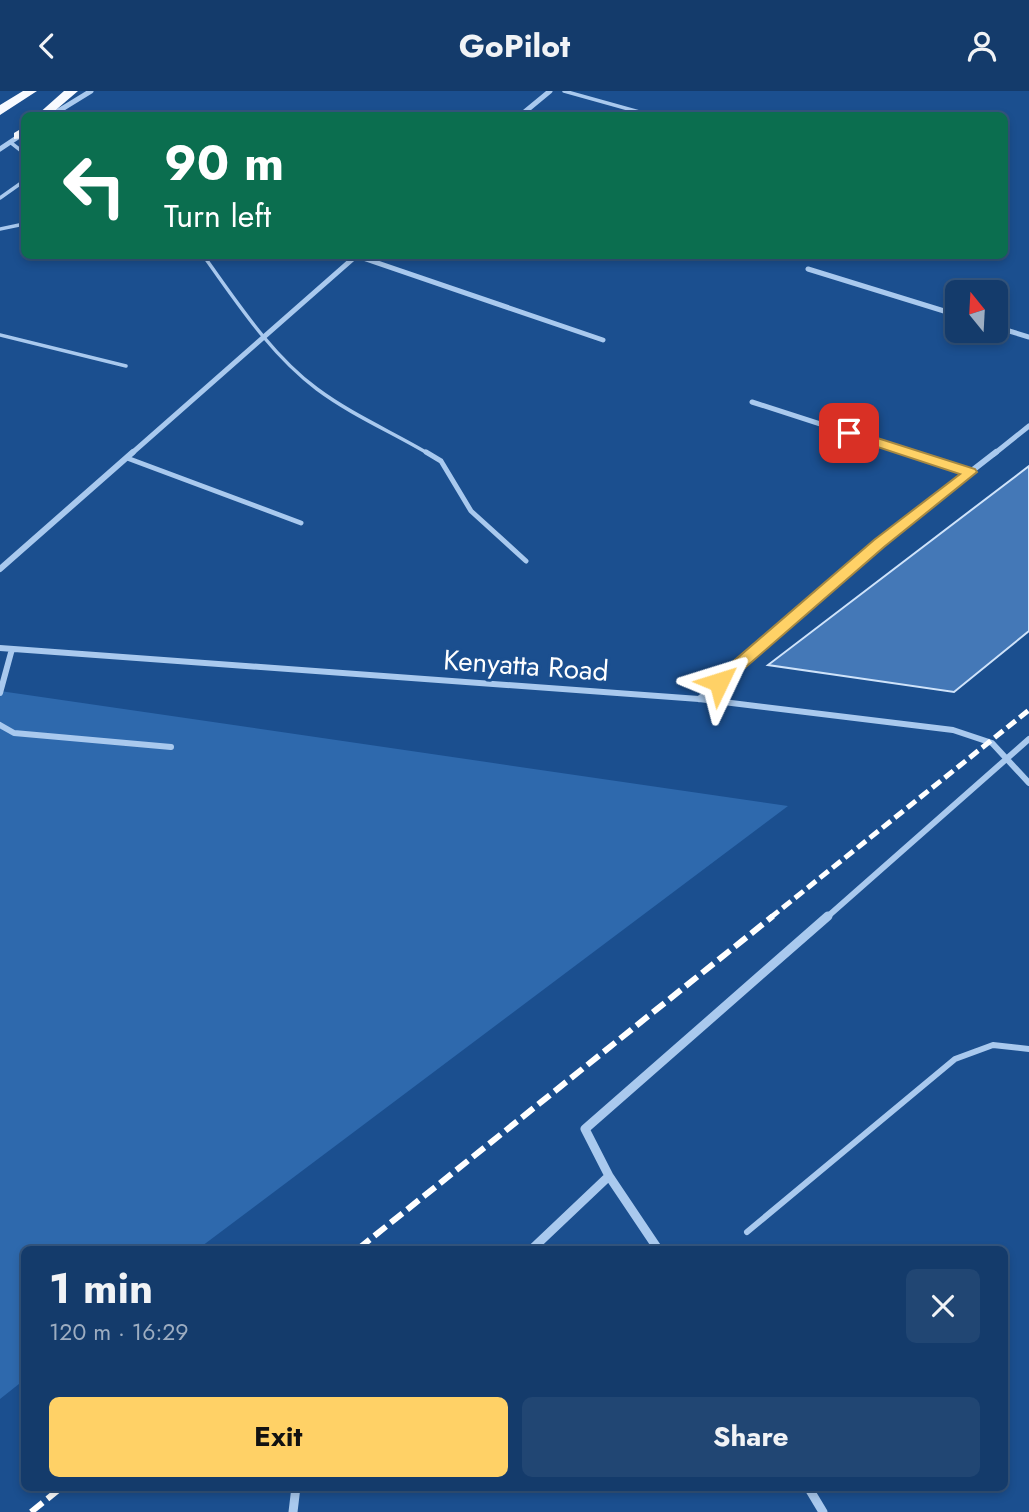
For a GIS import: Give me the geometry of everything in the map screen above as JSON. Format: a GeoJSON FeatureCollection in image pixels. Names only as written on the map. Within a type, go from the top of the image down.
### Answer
{"type":"FeatureCollection","features":[{"type":"Feature","properties":{"kind":"highway"},"geometry":{"type":"LineString","coordinates":[[0,111],[31,91]]}},
{"type":"Feature","properties":{"kind":"highway"},"geometry":{"type":"LineString","coordinates":[[47,112],[72,91]]}},
{"type":"Feature","properties":{"kind":"street"},"geometry":{"type":"LineString","coordinates":[[57,112],[91,91]]}},
{"type":"Feature","properties":{"kind":"street"},"geometry":{"type":"LineString","coordinates":[[525,112],[551,91]]}},
{"type":"Feature","properties":{"kind":"street"},"geometry":{"type":"LineString","coordinates":[[0,149],[19,135]]}},
{"type":"Feature","properties":{"kind":"street"},"geometry":{"type":"LineString","coordinates":[[0,569],[354,259]]}},
{"type":"Feature","properties":{"kind":"street"},"geometry":{"type":"LineString","coordinates":[[366,259],[603,340]]}},
{"type":"Feature","properties":{"kind":"street"},"geometry":{"type":"LineString","coordinates":[[808,269],[945,311]]}},
{"type":"Feature","properties":{"kind":"street"},"geometry":{"type":"LineString","coordinates":[[1008,331],[1029,338]]}},
{"type":"Feature","properties":{"kind":"street"},"geometry":{"type":"LineString","coordinates":[[752,402],[970,472]]}},
{"type":"Feature","properties":{"kind":"street"},"geometry":{"type":"LineString","coordinates":[[699,699],[879,543],[1029,426]]}},
{"type":"Feature","properties":{"kind":"street","name":"Kenyatta Road"},"geometry":{"type":"LineString","coordinates":[[0,648],[699,699],[953,730],[992,743],[1029,783]]}},
{"type":"Feature","properties":{"kind":"street"},"geometry":{"type":"LineString","coordinates":[[0,693],[12,649]]}},
{"type":"Feature","properties":{"kind":"street"},"geometry":{"type":"LineString","coordinates":[[0,725],[14,733],[170,747]]}},
{"type":"Feature","properties":{"kind":"street"},"geometry":{"type":"LineString","coordinates":[[656,1246],[609,1175],[585,1129],[607,1107],[639,1084],[1004,758],[1029,739]]}},
{"type":"Feature","properties":{"kind":"street"},"geometry":{"type":"LineString","coordinates":[[535,1246],[609,1175]]}},
{"type":"Feature","properties":{"kind":"street"},"geometry":{"type":"LineString","coordinates":[[292,1512],[295,1491]]}},
{"type":"Feature","properties":{"kind":"street"},"geometry":{"type":"LineString","coordinates":[[810,1491],[823,1512]]}},
{"type":"Feature","properties":{"kind":"lane"},"geometry":{"type":"LineString","coordinates":[[564,91],[639,112]]}},
{"type":"Feature","properties":{"kind":"lane"},"geometry":{"type":"LineString","coordinates":[[0,198],[21,183]]}},
{"type":"Feature","properties":{"kind":"lane"},"geometry":{"type":"LineString","coordinates":[[0,229],[21,225]]}},
{"type":"Feature","properties":{"kind":"lane"},"geometry":{"type":"LineString","coordinates":[[206,259],[263,338],[322,393],[441,461],[471,511],[526,561]]}},
{"type":"Feature","properties":{"kind":"lane"},"geometry":{"type":"LineString","coordinates":[[0,335],[126,366]]}},
{"type":"Feature","properties":{"kind":"lane"},"geometry":{"type":"LineString","coordinates":[[127,458],[301,523]]}},
{"type":"Feature","properties":{"kind":"lane"},"geometry":{"type":"LineString","coordinates":[[747,1232],[955,1059],[993,1045],[1029,1049]]}},
{"type":"Feature","properties":{"kind":"shaded area"},"geometry":{"type":"Polygon","coordinates":[[[0,691],[788,806],[202,1246],[21,1246],[21,1382],[0,1399],[0,691]]]}},
{"type":"Feature","properties":{"kind":"building"},"geometry":{"type":"Polygon","coordinates":[[[1029,466],[1029,631],[954,692],[768,665],[1029,466]]]}},
{"type":"Feature","properties":{"kind":"railway"},"geometry":{"type":"LineString","coordinates":[[770,918],[1029,710]]}},
{"type":"Feature","properties":{"kind":"railway"},"geometry":{"type":"LineString","coordinates":[[362,1246],[773,916]]}},
{"type":"Feature","properties":{"kind":"railway"},"geometry":{"type":"LineString","coordinates":[[31,1512],[57,1491]]}},
{"type":"Feature","properties":{"kind":"route"},"geometry":{"type":"LineString","coordinates":[[719,682],[879,543],[970,472],[849,433]]}}]}
